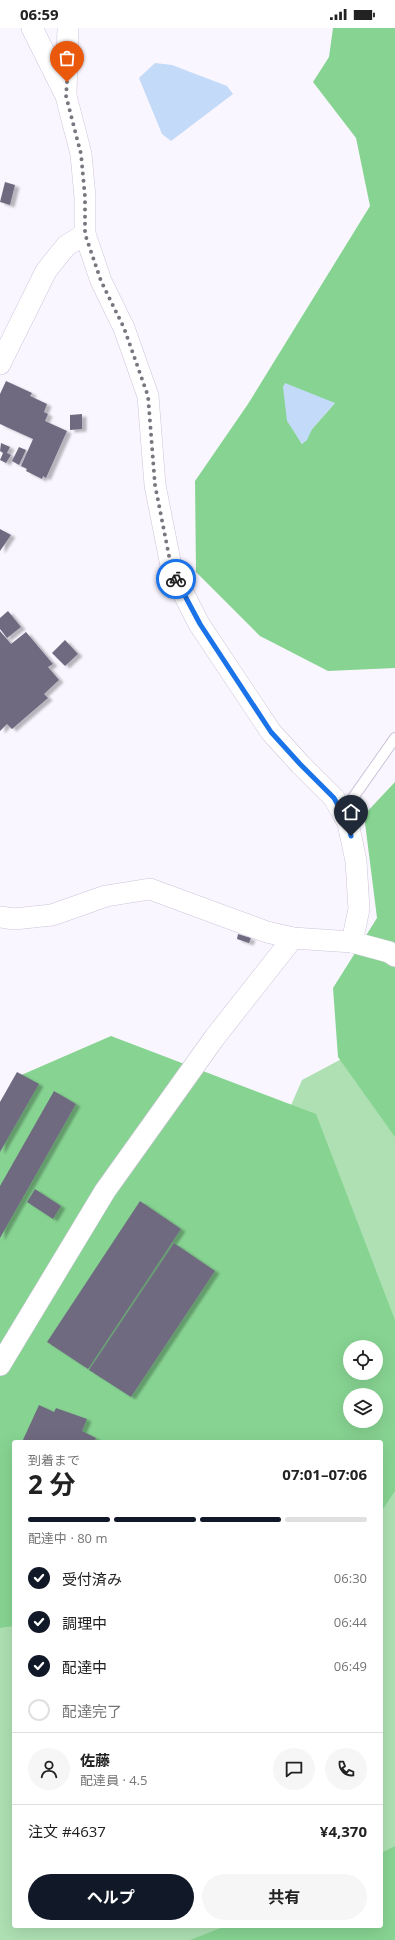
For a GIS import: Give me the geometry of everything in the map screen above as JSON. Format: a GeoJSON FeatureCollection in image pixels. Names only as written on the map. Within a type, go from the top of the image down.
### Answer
{"type":"FeatureCollection","features":[{"type":"Feature","properties":{"kind":"street"},"geometry":{"type":"LineString","coordinates":[[32,28],[66,96],[81,154],[85,197],[85,234],[101,281],[124,328],[148,396],[155,485],[172,571],[200,624],[271,732],[334,798],[348,823],[356,861],[360,909],[352,942]]}},
{"type":"Feature","properties":{"kind":"street"},"geometry":{"type":"LineString","coordinates":[[66,96],[68,28]]}},
{"type":"Feature","properties":{"kind":"street"},"geometry":{"type":"LineString","coordinates":[[0,364],[46,271],[66,246],[85,234]]}},
{"type":"Feature","properties":{"kind":"street"},"geometry":{"type":"LineString","coordinates":[[0,917],[14,919],[52,915],[106,896],[150,889],[267,932],[293,938],[352,942],[389,952],[395,956]]}},
{"type":"Feature","properties":{"kind":"street"},"geometry":{"type":"LineString","coordinates":[[0,1365],[106,1191],[215,1037],[293,938]]}},
{"type":"Feature","properties":{"kind":"lane"},"geometry":{"type":"LineString","coordinates":[[342,812],[395,738]]}},
{"type":"Feature","properties":{"kind":"green space"},"geometry":{"type":"Polygon","coordinates":[[[333,28],[395,28],[395,668],[328,671],[260,636],[196,572],[195,481],[248,404],[370,206],[356,138],[313,82],[329,57],[333,28]],[[335,403],[296,434],[302,444],[312,429],[335,403]]]}},
{"type":"Feature","properties":{"kind":"green space"},"geometry":{"type":"Polygon","coordinates":[[[395,782],[395,1137],[338,1057],[333,988],[377,918],[364,815],[395,782]]]}},
{"type":"Feature","properties":{"kind":"green space"},"geometry":{"type":"Polygon","coordinates":[[[111,1036],[316,1114],[395,1320],[395,1491],[383,1509],[383,1440],[12,1440],[12,1626],[0,1628],[0,1121],[19,1076],[111,1036]]]}},
{"type":"Feature","properties":{"kind":"green space"},"geometry":{"type":"Polygon","coordinates":[[[381,1038],[395,1049],[395,1940],[0,1940],[0,1509],[12,1507],[12,1928],[383,1928],[383,1440],[246,1440],[265,1165],[302,1080],[381,1038]]]}},
{"type":"Feature","properties":{"kind":"green space"},"geometry":{"type":"Polygon","coordinates":[[[395,1846],[395,1940],[190,1940],[221,1928],[383,1928],[383,1852],[395,1846]]]}},
{"type":"Feature","properties":{"kind":"water"},"geometry":{"type":"Polygon","coordinates":[[[155,63],[172,65],[227,86],[233,94],[171,141],[162,134],[139,78],[155,63]]]}},
{"type":"Feature","properties":{"kind":"water"},"geometry":{"type":"Polygon","coordinates":[[[285,383],[335,403],[312,429],[307,440],[302,444],[287,421],[283,387],[285,383]]]}},
{"type":"Feature","properties":{"kind":"building"},"geometry":{"type":"Polygon","coordinates":[[[5,182],[15,185],[10,205],[0,202],[5,182]]]}},
{"type":"Feature","properties":{"kind":"building"},"geometry":{"type":"Polygon","coordinates":[[[6,381],[32,393],[30,396],[47,404],[44,412],[48,414],[45,421],[67,431],[46,478],[43,476],[42,479],[26,471],[27,469],[21,466],[33,439],[0,424],[0,394],[6,381]]]}},
{"type":"Feature","properties":{"kind":"building"},"geometry":{"type":"Polygon","coordinates":[[[82,414],[82,429],[70,430],[70,415],[82,414]]]}},
{"type":"Feature","properties":{"kind":"building"},"geometry":{"type":"Polygon","coordinates":[[[1,443],[10,447],[7,453],[11,455],[6,463],[0,460],[3,453],[0,451],[1,443]]]}},
{"type":"Feature","properties":{"kind":"building"},"geometry":{"type":"Polygon","coordinates":[[[19,447],[26,450],[19,465],[12,461],[19,447]]]}},
{"type":"Feature","properties":{"kind":"building"},"geometry":{"type":"Polygon","coordinates":[[[0,529],[11,535],[0,551],[0,529]]]}},
{"type":"Feature","properties":{"kind":"building"},"geometry":{"type":"Polygon","coordinates":[[[8,611],[21,627],[7,638],[0,629],[0,618],[8,611]]]}},
{"type":"Feature","properties":{"kind":"building"},"geometry":{"type":"Polygon","coordinates":[[[0,631],[11,644],[26,632],[53,664],[48,667],[59,680],[44,694],[48,698],[12,729],[7,724],[0,731],[0,631]]]}},
{"type":"Feature","properties":{"kind":"building"},"geometry":{"type":"Polygon","coordinates":[[[65,640],[78,654],[65,666],[52,653],[65,640]]]}},
{"type":"Feature","properties":{"kind":"building"},"geometry":{"type":"Polygon","coordinates":[[[238,934],[251,938],[249,943],[237,939],[238,934]]]}},
{"type":"Feature","properties":{"kind":"building"},"geometry":{"type":"Polygon","coordinates":[[[17,1072],[39,1084],[0,1152],[0,1102],[17,1072]]]}},
{"type":"Feature","properties":{"kind":"building"},"geometry":{"type":"Polygon","coordinates":[[[54,1091],[76,1104],[0,1238],[0,1186],[54,1091]]]}},
{"type":"Feature","properties":{"kind":"building"},"geometry":{"type":"Polygon","coordinates":[[[35,1189],[61,1206],[53,1219],[27,1202],[35,1189]]]}},
{"type":"Feature","properties":{"kind":"building"},"geometry":{"type":"Polygon","coordinates":[[[140,1201],[181,1229],[88,1369],[47,1342],[140,1201]]]}},
{"type":"Feature","properties":{"kind":"building"},"geometry":{"type":"Polygon","coordinates":[[[174,1243],[215,1271],[131,1397],[89,1370],[174,1243]]]}},
{"type":"Feature","properties":{"kind":"building"},"geometry":{"type":"Polygon","coordinates":[[[39,1405],[54,1412],[56,1408],[87,1419],[82,1431],[96,1438],[95,1440],[23,1440],[39,1405]]]}},
{"type":"Feature","properties":{"kind":"way so far"},"geometry":{"type":"LineString","coordinates":[[67,82],[66,96],[81,154],[85,197],[85,234],[101,281],[124,328],[148,396],[155,485],[172,571],[176,579]]}},
{"type":"Feature","properties":{"kind":"route"},"geometry":{"type":"LineString","coordinates":[[176,579],[200,624],[271,732],[334,798],[348,823],[351,836]]}}]}
